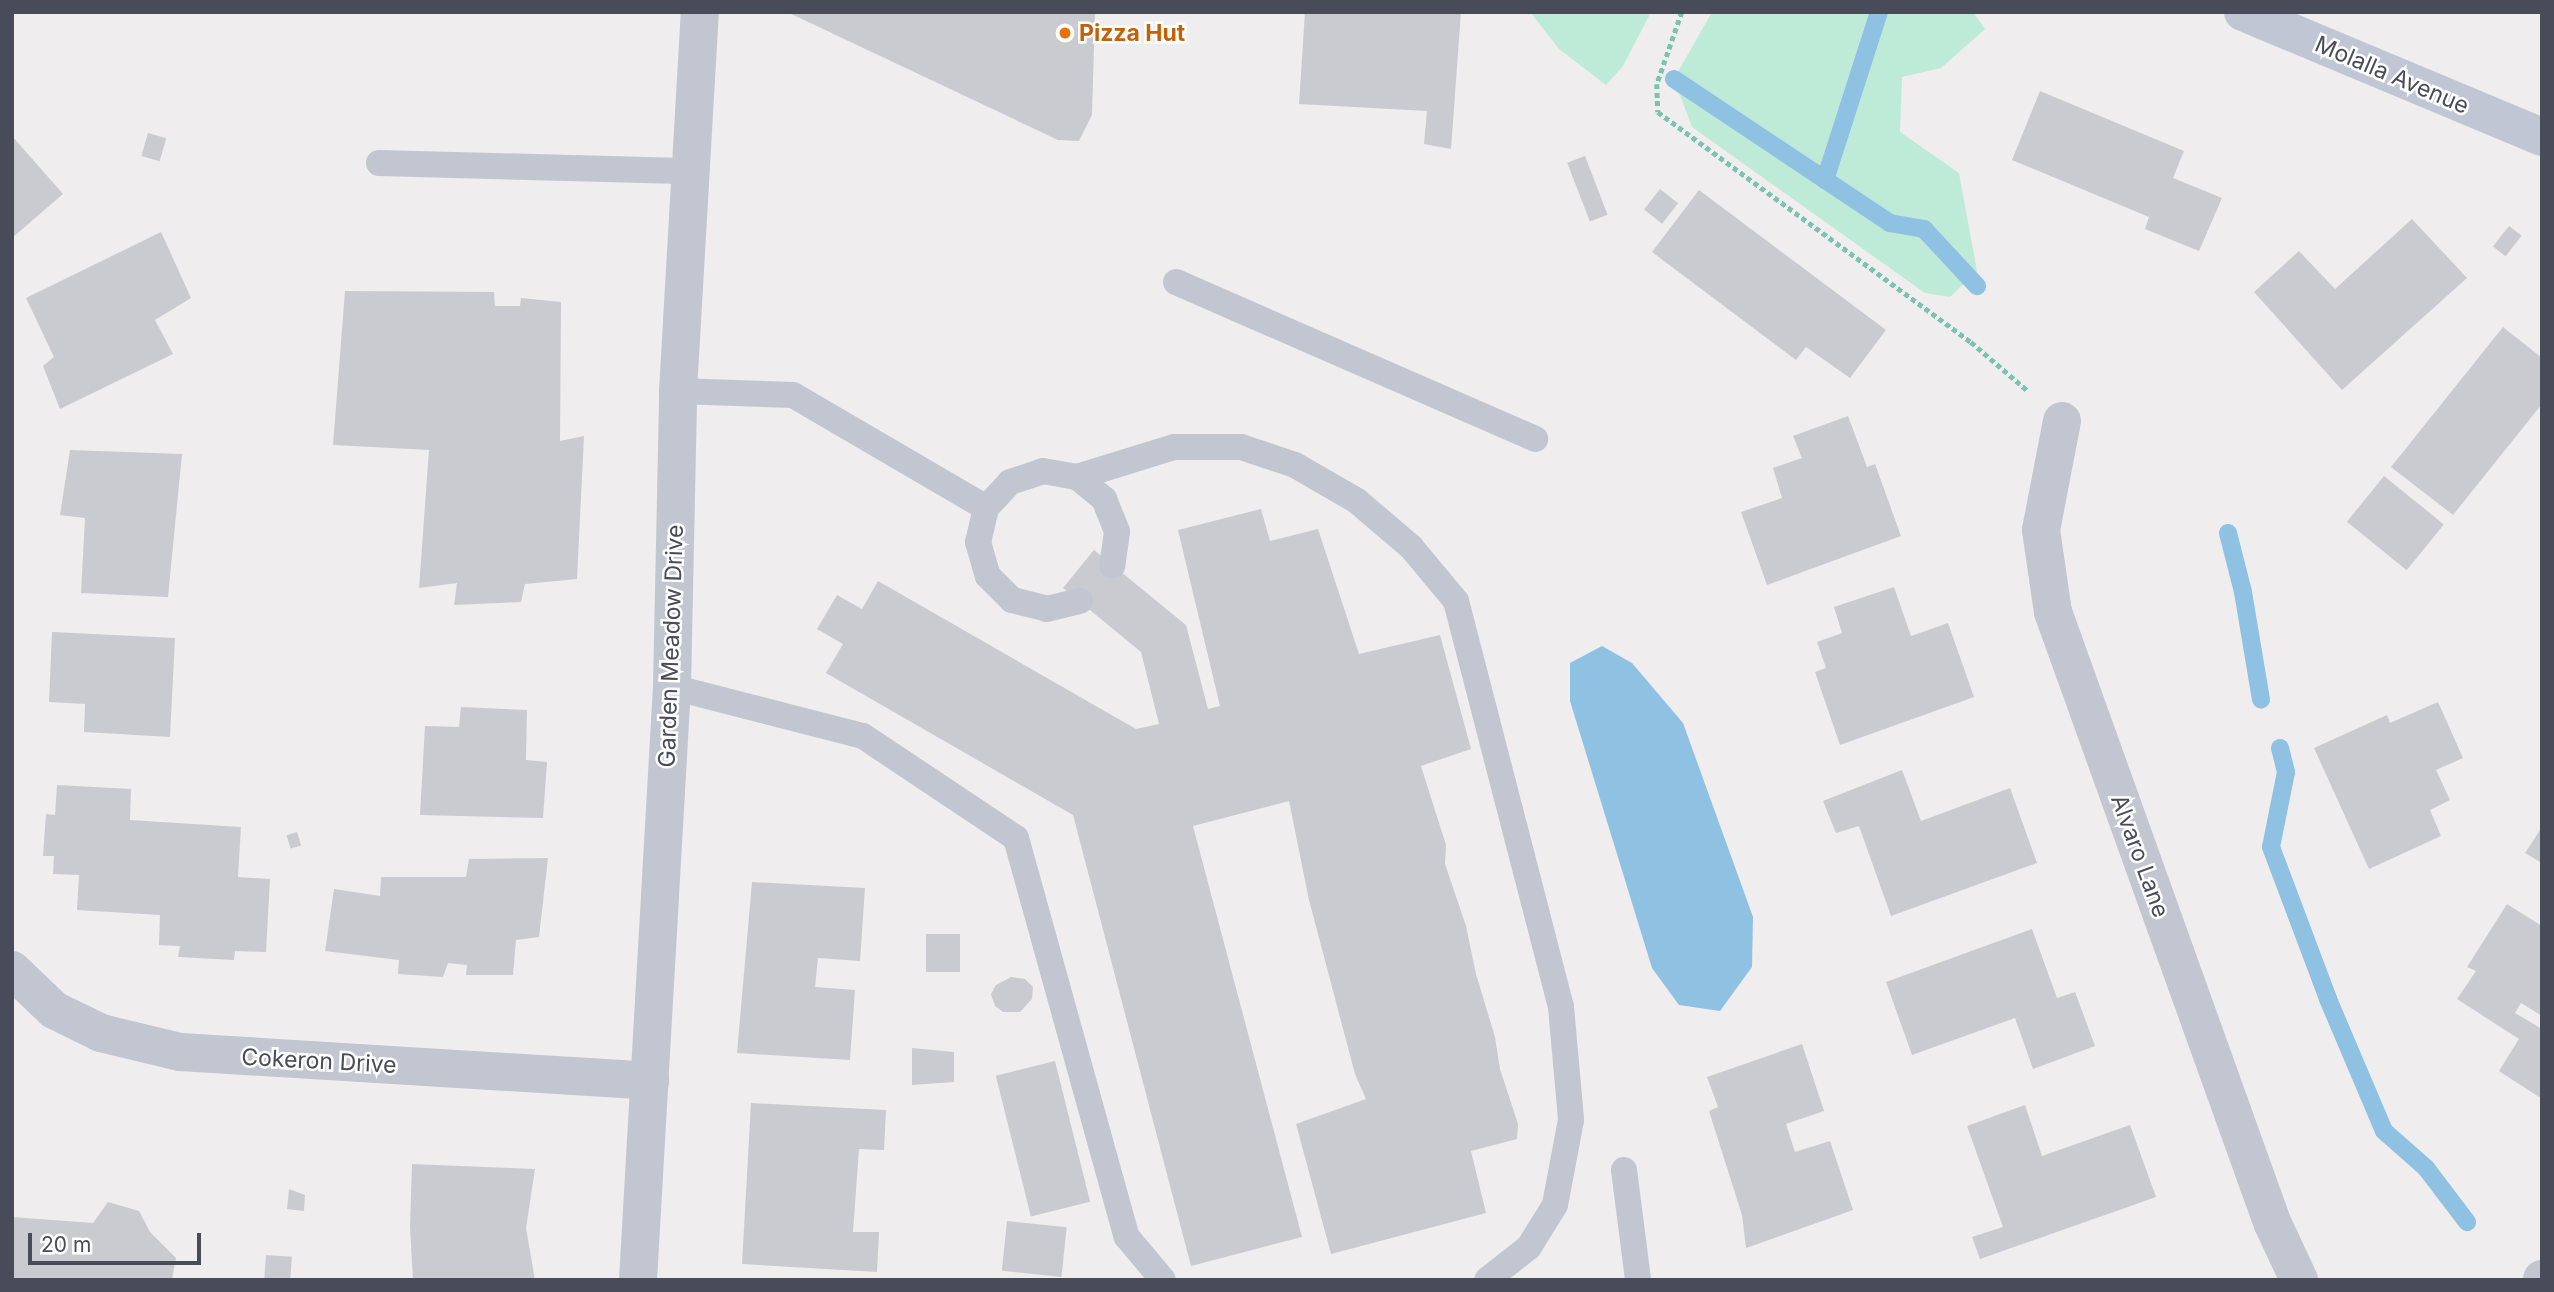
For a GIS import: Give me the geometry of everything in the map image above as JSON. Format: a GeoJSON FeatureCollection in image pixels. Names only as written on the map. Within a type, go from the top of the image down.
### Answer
{"type":"FeatureCollection","features":[{"type":"Feature","properties":{"kind":"main road","name":"Molalla Avenue"},"geometry":{"type":"LineString","coordinates":[[2243,12],[2542,137]]}},
{"type":"Feature","properties":{"kind":"street","name":"Garden Meadow Drive"},"geometry":{"type":"LineString","coordinates":[[638,1280],[672,687],[678,391],[693,171],[700,12]]}},
{"type":"Feature","properties":{"kind":"street","name":"Alvaro Lane"},"geometry":{"type":"LineString","coordinates":[[2063,421],[2041,530],[2053,612],[2272,1222],[2299,1280]]}},
{"type":"Feature","properties":{"kind":"street","name":"Cokeron Drive"},"geometry":{"type":"LineString","coordinates":[[12,970],[54,1010],[101,1033],[180,1052],[650,1081]]}},
{"type":"Feature","properties":{"kind":"lane"},"geometry":{"type":"LineString","coordinates":[[379,163],[693,171]]}},
{"type":"Feature","properties":{"kind":"lane"},"geometry":{"type":"LineString","coordinates":[[1176,282],[1535,439]]}},
{"type":"Feature","properties":{"kind":"lane"},"geometry":{"type":"LineString","coordinates":[[678,391],[793,395],[986,508]]}},
{"type":"Feature","properties":{"kind":"lane"},"geometry":{"type":"LineString","coordinates":[[1080,601],[1047,609],[1012,600],[988,576],[978,542],[986,508],[1010,482],[1043,471],[1077,477],[1174,447],[1241,447],[1295,465],[1357,501],[1411,547],[1455,601],[1561,1007],[1571,1120],[1555,1205],[1529,1247],[1487,1280]]}},
{"type":"Feature","properties":{"kind":"lane"},"geometry":{"type":"LineString","coordinates":[[1077,477],[1104,499],[1117,532],[1112,566]]}},
{"type":"Feature","properties":{"kind":"lane"},"geometry":{"type":"LineString","coordinates":[[672,687],[863,736],[1016,838],[1127,1237],[1163,1280]]}},
{"type":"Feature","properties":{"kind":"lane"},"geometry":{"type":"LineString","coordinates":[[1625,1170],[1638,1280]]}},
{"type":"Feature","properties":{"kind":"path"},"geometry":{"type":"LineString","coordinates":[[1682,12],[1657,84],[1658,112],[1971,342],[2063,421]]}},
{"type":"Feature","properties":{"kind":"green space"},"geometry":{"type":"Polygon","coordinates":[[[1530,12],[1651,12],[1623,66],[1606,85],[1559,49],[1530,12]]]}},
{"type":"Feature","properties":{"kind":"green space"},"geometry":{"type":"Polygon","coordinates":[[[1712,12],[1973,12],[1985,29],[1941,68],[1902,77],[1900,132],[1959,173],[1977,271],[1950,297],[1925,293],[1692,127],[1674,79],[1712,12]]]}},
{"type":"Feature","properties":{"kind":"water"},"geometry":{"type":"Polygon","coordinates":[[[1602,646],[1632,663],[1683,723],[1753,917],[1752,967],[1720,1011],[1679,1005],[1652,968],[1570,701],[1570,663],[1602,646]]]}},
{"type":"Feature","properties":{"kind":"building"},"geometry":{"type":"Polygon","coordinates":[[[787,12],[1095,12],[1092,115],[1079,141],[1058,140],[787,12]]]}},
{"type":"Feature","properties":{"kind":"building"},"geometry":{"type":"Polygon","coordinates":[[[1305,12],[1461,12],[1451,149],[1424,144],[1427,111],[1299,104],[1305,12]]]}},
{"type":"Feature","properties":{"kind":"building"},"geometry":{"type":"Polygon","coordinates":[[[2040,91],[2184,151],[2173,178],[2222,198],[2199,251],[2145,229],[2149,217],[2012,160],[2040,91]]]}},
{"type":"Feature","properties":{"kind":"building"},"geometry":{"type":"Polygon","coordinates":[[[148,133],[166,138],[160,161],[141,156],[148,133]]]}},
{"type":"Feature","properties":{"kind":"building"},"geometry":{"type":"Polygon","coordinates":[[[12,136],[63,194],[12,238],[12,136]]]}},
{"type":"Feature","properties":{"kind":"building"},"geometry":{"type":"Polygon","coordinates":[[[1585,156],[1608,215],[1590,222],[1567,163],[1585,156]]]}},
{"type":"Feature","properties":{"kind":"building"},"geometry":{"type":"Polygon","coordinates":[[[1660,189],[1678,203],[1662,224],[1644,209],[1660,189]]]}},
{"type":"Feature","properties":{"kind":"building"},"geometry":{"type":"Polygon","coordinates":[[[1699,190],[1886,330],[1850,378],[1806,347],[1796,360],[1652,252],[1699,190]]]}},
{"type":"Feature","properties":{"kind":"building"},"geometry":{"type":"Polygon","coordinates":[[[2412,219],[2467,278],[2342,390],[2254,292],[2299,251],[2335,289],[2412,219]]]}},
{"type":"Feature","properties":{"kind":"building"},"geometry":{"type":"Polygon","coordinates":[[[2509,226],[2522,236],[2506,256],[2493,246],[2509,226]]]}},
{"type":"Feature","properties":{"kind":"building"},"geometry":{"type":"Polygon","coordinates":[[[161,232],[191,298],[155,320],[173,354],[60,409],[43,366],[54,357],[26,298],[161,232]]]}},
{"type":"Feature","properties":{"kind":"building"},"geometry":{"type":"Polygon","coordinates":[[[345,291],[494,292],[495,306],[520,306],[521,298],[561,302],[560,441],[584,436],[577,579],[525,584],[521,602],[454,605],[457,583],[419,588],[429,450],[333,445],[345,291]]]}},
{"type":"Feature","properties":{"kind":"building"},"geometry":{"type":"Polygon","coordinates":[[[2503,327],[2542,358],[2542,404],[2453,515],[2391,467],[2503,327]]]}},
{"type":"Feature","properties":{"kind":"building"},"geometry":{"type":"Polygon","coordinates":[[[1848,416],[1867,467],[1875,464],[1901,536],[1767,585],[1741,512],[1782,498],[1773,468],[1802,458],[1793,436],[1848,416]]]}},
{"type":"Feature","properties":{"kind":"building"},"geometry":{"type":"Polygon","coordinates":[[[70,450],[182,454],[168,597],[81,593],[85,518],[60,515],[70,450]]]}},
{"type":"Feature","properties":{"kind":"building"},"geometry":{"type":"Polygon","coordinates":[[[2384,476],[2444,524],[2407,570],[2347,522],[2384,476]]]}},
{"type":"Feature","properties":{"kind":"building"},"geometry":{"type":"Polygon","coordinates":[[[1261,509],[1270,541],[1318,529],[1359,654],[1440,635],[1471,749],[1421,766],[1446,845],[1445,864],[1466,926],[1476,974],[1495,1037],[1500,1069],[1518,1124],[1517,1139],[1471,1151],[1486,1213],[1331,1254],[1296,1124],[1366,1099],[1355,1074],[1309,900],[1289,801],[1193,826],[1302,1237],[1191,1266],[1073,815],[826,673],[843,644],[817,629],[837,595],[862,609],[878,581],[1136,729],[1159,724],[1141,652],[1063,588],[1094,550],[1186,625],[1208,709],[1220,706],[1178,530],[1261,509]]]}},
{"type":"Feature","properties":{"kind":"building"},"geometry":{"type":"Polygon","coordinates":[[[1894,587],[1911,636],[1948,623],[1974,697],[1840,745],[1815,672],[1826,668],[1817,642],[1842,633],[1834,607],[1894,587]]]}},
{"type":"Feature","properties":{"kind":"building"},"geometry":{"type":"Polygon","coordinates":[[[52,632],[175,638],[170,737],[84,732],[85,704],[49,702],[52,632]]]}},
{"type":"Feature","properties":{"kind":"building"},"geometry":{"type":"Polygon","coordinates":[[[2438,702],[2463,758],[2436,770],[2450,800],[2430,810],[2441,836],[2369,869],[2314,748],[2387,715],[2390,723],[2438,702]]]}},
{"type":"Feature","properties":{"kind":"building"},"geometry":{"type":"Polygon","coordinates":[[[461,707],[527,710],[526,760],[547,762],[543,818],[420,815],[425,726],[459,727],[461,707]]]}},
{"type":"Feature","properties":{"kind":"building"},"geometry":{"type":"Polygon","coordinates":[[[1902,770],[1921,821],[2010,788],[2037,863],[1891,916],[1859,826],[1836,833],[1823,801],[1902,770]]]}},
{"type":"Feature","properties":{"kind":"building"},"geometry":{"type":"Polygon","coordinates":[[[57,785],[131,789],[130,820],[241,827],[238,877],[270,879],[266,952],[235,951],[234,960],[178,957],[180,946],[159,945],[160,915],[77,910],[79,875],[53,874],[54,856],[43,856],[46,814],[55,815],[57,785]]]}},
{"type":"Feature","properties":{"kind":"building"},"geometry":{"type":"Polygon","coordinates":[[[2542,827],[2542,863],[2525,853],[2542,827]]]}},
{"type":"Feature","properties":{"kind":"building"},"geometry":{"type":"Polygon","coordinates":[[[297,832],[301,845],[291,849],[286,835],[297,832]]]}},
{"type":"Feature","properties":{"kind":"building"},"geometry":{"type":"Polygon","coordinates":[[[548,858],[539,937],[516,940],[513,975],[466,975],[467,965],[448,963],[443,977],[398,974],[399,960],[325,951],[334,889],[380,896],[381,877],[466,877],[469,859],[548,858]]]}},
{"type":"Feature","properties":{"kind":"building"},"geometry":{"type":"Polygon","coordinates":[[[752,882],[865,888],[860,961],[818,958],[815,987],[855,990],[850,1060],[737,1053],[752,882]]]}},
{"type":"Feature","properties":{"kind":"building"},"geometry":{"type":"Polygon","coordinates":[[[2507,904],[2542,926],[2542,1016],[2521,1003],[2515,1013],[2542,1029],[2542,1099],[2499,1071],[2519,1039],[2457,999],[2476,971],[2467,967],[2507,904]]]}},
{"type":"Feature","properties":{"kind":"building"},"geometry":{"type":"Polygon","coordinates":[[[2032,929],[2057,998],[2075,992],[2095,1046],[2033,1069],[2015,1018],[1912,1055],[1886,982],[2032,929]]]}},
{"type":"Feature","properties":{"kind":"building"},"geometry":{"type":"Polygon","coordinates":[[[926,934],[960,934],[960,972],[926,972],[926,934]]]}},
{"type":"Feature","properties":{"kind":"building"},"geometry":{"type":"Polygon","coordinates":[[[1011,977],[1025,979],[1033,987],[1032,999],[1020,1012],[1003,1012],[995,1006],[991,994],[996,985],[1011,977]]]}},
{"type":"Feature","properties":{"kind":"building"},"geometry":{"type":"Polygon","coordinates":[[[1802,1044],[1824,1111],[1786,1124],[1795,1152],[1830,1141],[1853,1210],[1746,1248],[1742,1215],[1709,1111],[1718,1107],[1707,1077],[1802,1044]]]}},
{"type":"Feature","properties":{"kind":"building"},"geometry":{"type":"Polygon","coordinates":[[[912,1048],[954,1052],[954,1082],[912,1085],[912,1048]]]}},
{"type":"Feature","properties":{"kind":"building"},"geometry":{"type":"Polygon","coordinates":[[[1055,1061],[1090,1202],[1031,1216],[996,1076],[1055,1061]]]}},
{"type":"Feature","properties":{"kind":"building"},"geometry":{"type":"Polygon","coordinates":[[[751,1103],[886,1110],[884,1150],[859,1149],[853,1232],[879,1232],[877,1272],[742,1264],[751,1103]]]}},
{"type":"Feature","properties":{"kind":"building"},"geometry":{"type":"Polygon","coordinates":[[[2025,1105],[2042,1156],[2130,1125],[2156,1197],[1980,1259],[1972,1237],[2003,1227],[1967,1126],[2025,1105]]]}},
{"type":"Feature","properties":{"kind":"building"},"geometry":{"type":"Polygon","coordinates":[[[412,1164],[535,1169],[526,1228],[535,1280],[413,1280],[410,1227],[412,1164]]]}},
{"type":"Feature","properties":{"kind":"building"},"geometry":{"type":"Polygon","coordinates":[[[289,1189],[305,1195],[304,1211],[287,1209],[289,1189]]]}},
{"type":"Feature","properties":{"kind":"building"},"geometry":{"type":"Polygon","coordinates":[[[108,1202],[139,1211],[150,1232],[176,1258],[172,1280],[12,1280],[12,1217],[93,1223],[108,1202]]]}},
{"type":"Feature","properties":{"kind":"building"},"geometry":{"type":"Polygon","coordinates":[[[1007,1221],[1067,1227],[1061,1277],[1002,1271],[1007,1221]]]}},
{"type":"Feature","properties":{"kind":"building"},"geometry":{"type":"Polygon","coordinates":[[[266,1255],[292,1257],[290,1280],[264,1280],[266,1255]]]}},
{"type":"Feature","properties":{"kind":"waterway"},"geometry":{"type":"LineString","coordinates":[[1825,180],[1879,12]]}},
{"type":"Feature","properties":{"kind":"waterway"},"geometry":{"type":"LineString","coordinates":[[1674,79],[1890,223],[1924,229],[1977,286]]}},
{"type":"Feature","properties":{"kind":"waterway"},"geometry":{"type":"LineString","coordinates":[[2228,533],[2243,592],[2261,699]]}},
{"type":"Feature","properties":{"kind":"waterway"},"geometry":{"type":"LineString","coordinates":[[2280,748],[2286,772],[2271,847],[2328,999],[2384,1131],[2426,1168],[2467,1222]]}},
{"type":"Feature","properties":{"kind":"place","name":"Pizza Hut"},"geometry":{"type":"Point","coordinates":[1065,33]}}]}
